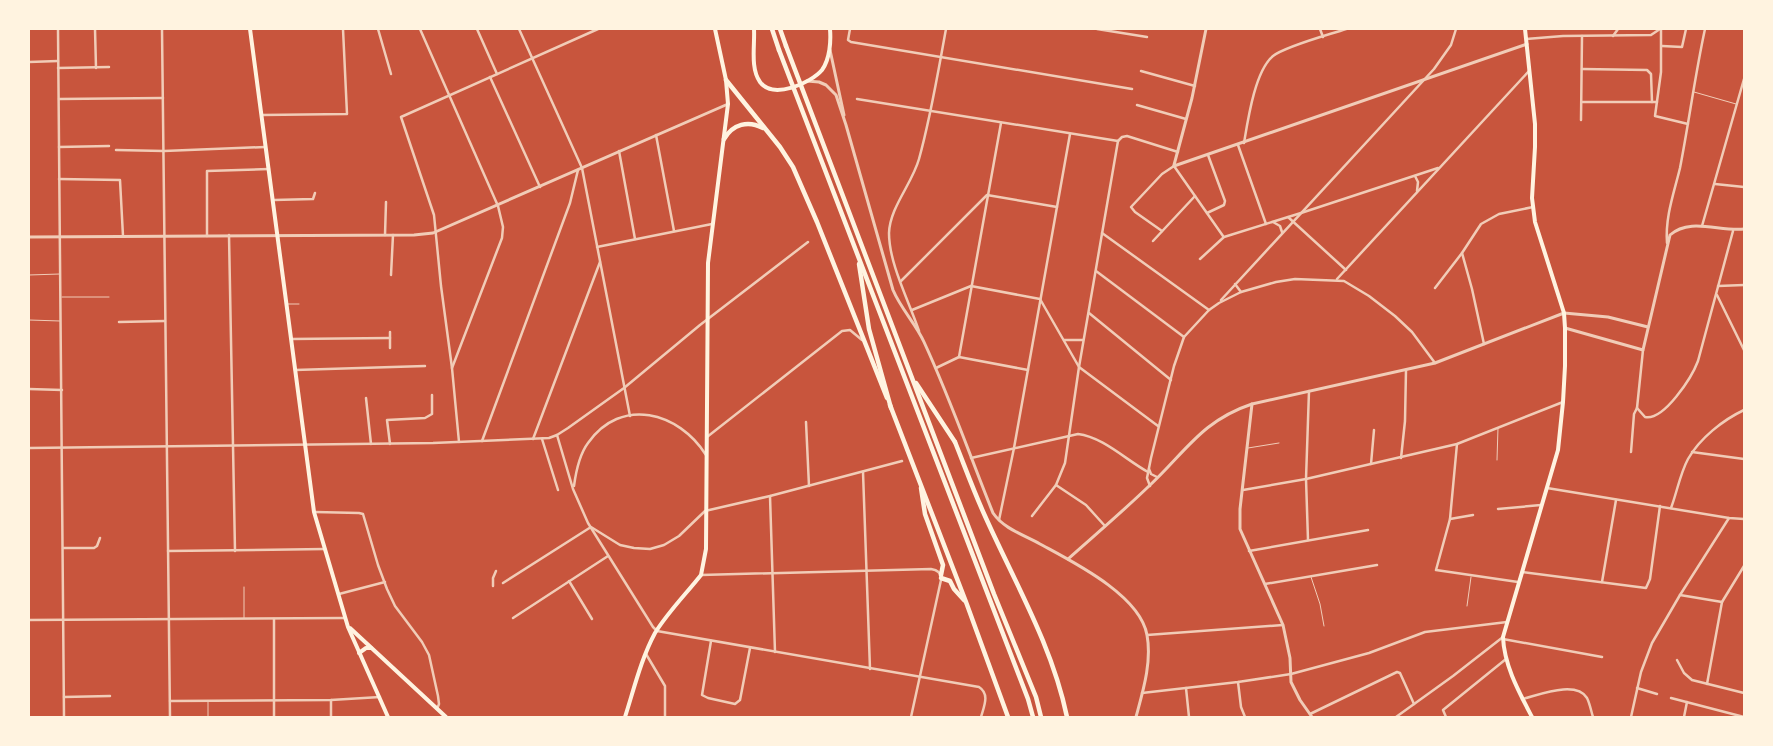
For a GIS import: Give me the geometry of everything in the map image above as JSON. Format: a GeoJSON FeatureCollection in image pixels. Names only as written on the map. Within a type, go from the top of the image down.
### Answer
{"type":"FeatureCollection","features":[{"type":"Feature","properties":{"kind":"highway"},"geometry":{"type":"LineString","coordinates":[[772,29],[801,110],[1028,699],[1033,717]]}},
{"type":"Feature","properties":{"kind":"highway"},"geometry":{"type":"LineString","coordinates":[[781,29],[994,594],[1036,697],[1041,717]]}},
{"type":"Feature","properties":{"kind":"highway"},"geometry":{"type":"LineString","coordinates":[[726,80],[780,147],[798,177],[920,482],[1008,717]]}},
{"type":"Feature","properties":{"kind":"highway"},"geometry":{"type":"LineString","coordinates":[[724,140],[731,130],[741,124],[753,124],[767,131]]}},
{"type":"Feature","properties":{"kind":"highway"},"geometry":{"type":"LineString","coordinates":[[858,258],[869,329],[891,408]]}},
{"type":"Feature","properties":{"kind":"highway"},"geometry":{"type":"LineString","coordinates":[[912,378],[935,409],[955,442],[985,516],[1051,658],[1061,687],[1067,717]]}},
{"type":"Feature","properties":{"kind":"highway"},"geometry":{"type":"LineString","coordinates":[[920,482],[925,514],[943,564],[941,576],[950,581],[966,602]]}},
{"type":"Feature","properties":{"kind":"main road"},"geometry":{"type":"LineString","coordinates":[[250,29],[314,512],[348,627],[388,717]]}},
{"type":"Feature","properties":{"kind":"main road"},"geometry":{"type":"LineString","coordinates":[[625,717],[646,654],[657,631],[701,575],[706,549],[708,262],[728,104],[726,80],[715,29]]}},
{"type":"Feature","properties":{"kind":"main road"},"geometry":{"type":"LineString","coordinates":[[754,29],[755,65],[760,82],[765,87],[780,90],[806,81],[822,70],[830,46],[830,29]]}},
{"type":"Feature","properties":{"kind":"main road"},"geometry":{"type":"LineString","coordinates":[[1526,29],[1536,147],[1532,207],[1564,314],[1565,328],[1563,402],[1558,450],[1503,638],[1506,659],[1522,700],[1532,717]]}},
{"type":"Feature","properties":{"kind":"main road"},"geometry":{"type":"LineString","coordinates":[[348,627],[446,717]]}},
{"type":"Feature","properties":{"kind":"main road"},"geometry":{"type":"LineString","coordinates":[[359,653],[366,648],[371,648]]}},
{"type":"Feature","properties":{"kind":"street"},"geometry":{"type":"LineString","coordinates":[[58,29],[64,717]]}},
{"type":"Feature","properties":{"kind":"street"},"geometry":{"type":"LineString","coordinates":[[94,29],[96,68]]}},
{"type":"Feature","properties":{"kind":"street"},"geometry":{"type":"LineString","coordinates":[[162,29],[170,717]]}},
{"type":"Feature","properties":{"kind":"street"},"geometry":{"type":"LineString","coordinates":[[262,115],[347,114],[343,29]]}},
{"type":"Feature","properties":{"kind":"street"},"geometry":{"type":"LineString","coordinates":[[378,29],[391,74]]}},
{"type":"Feature","properties":{"kind":"street"},"geometry":{"type":"LineString","coordinates":[[420,29],[498,206],[503,227],[502,238],[452,368]]}},
{"type":"Feature","properties":{"kind":"street"},"geometry":{"type":"LineString","coordinates":[[477,29],[497,74]]}},
{"type":"Feature","properties":{"kind":"street"},"geometry":{"type":"LineString","coordinates":[[519,29],[580,169],[600,260],[630,416]]}},
{"type":"Feature","properties":{"kind":"street"},"geometry":{"type":"LineString","coordinates":[[459,442],[452,368],[431,201],[401,117],[598,29]]}},
{"type":"Feature","properties":{"kind":"street"},"geometry":{"type":"LineString","coordinates":[[850,29],[848,40],[851,42],[1132,89]]}},
{"type":"Feature","properties":{"kind":"street"},"geometry":{"type":"LineString","coordinates":[[946,29],[931,112],[913,174],[891,221],[892,250],[921,335],[936,368],[993,513],[1004,525],[1068,559],[1107,584],[1138,614],[1147,635],[1148,647],[1147,666],[1136,717]]}},
{"type":"Feature","properties":{"kind":"street"},"geometry":{"type":"LineString","coordinates":[[1097,29],[1148,37]]}},
{"type":"Feature","properties":{"kind":"street"},"geometry":{"type":"LineString","coordinates":[[1174,166],[1195,86],[1206,29]]}},
{"type":"Feature","properties":{"kind":"street"},"geometry":{"type":"LineString","coordinates":[[1320,29],[1323,37]]}},
{"type":"Feature","properties":{"kind":"street"},"geometry":{"type":"LineString","coordinates":[[1244,142],[1248,118],[1262,68],[1274,55],[1346,29]]}},
{"type":"Feature","properties":{"kind":"street"},"geometry":{"type":"LineString","coordinates":[[1150,486],[1146,479],[1179,349],[1184,337],[1219,302],[1421,82],[1451,45],[1456,29]]}},
{"type":"Feature","properties":{"kind":"street"},"geometry":{"type":"LineString","coordinates":[[1613,36],[1618,29]]}},
{"type":"Feature","properties":{"kind":"street"},"geometry":{"type":"LineString","coordinates":[[1162,231],[1131,207],[1162,174],[1174,166],[1421,82],[1526,42],[1582,36],[1651,35],[1661,29],[1661,72],[1656,118],[1688,124]]}},
{"type":"Feature","properties":{"kind":"street"},"geometry":{"type":"LineString","coordinates":[[1662,46],[1682,47],[1686,29]]}},
{"type":"Feature","properties":{"kind":"street"},"geometry":{"type":"LineString","coordinates":[[1667,243],[1667,224],[1705,29]]}},
{"type":"Feature","properties":{"kind":"street"},"geometry":{"type":"LineString","coordinates":[[1581,120],[1582,36]]}},
{"type":"Feature","properties":{"kind":"street"},"geometry":{"type":"LineString","coordinates":[[830,46],[846,125]]}},
{"type":"Feature","properties":{"kind":"street"},"geometry":{"type":"LineString","coordinates":[[29,62],[58,61]]}},
{"type":"Feature","properties":{"kind":"street"},"geometry":{"type":"LineString","coordinates":[[58,68],[109,68]]}},
{"type":"Feature","properties":{"kind":"street"},"geometry":{"type":"LineString","coordinates":[[1337,279],[1530,69]]}},
{"type":"Feature","properties":{"kind":"street"},"geometry":{"type":"LineString","coordinates":[[1582,69],[1648,70],[1651,74],[1652,102]]}},
{"type":"Feature","properties":{"kind":"street"},"geometry":{"type":"LineString","coordinates":[[1141,71],[1195,86]]}},
{"type":"Feature","properties":{"kind":"street"},"geometry":{"type":"LineString","coordinates":[[490,77],[540,187]]}},
{"type":"Feature","properties":{"kind":"street"},"geometry":{"type":"LineString","coordinates":[[1702,226],[1744,79]]}},
{"type":"Feature","properties":{"kind":"street"},"geometry":{"type":"LineString","coordinates":[[806,81],[823,84],[832,89],[836,95],[893,290],[921,335]]}},
{"type":"Feature","properties":{"kind":"street"},"geometry":{"type":"LineString","coordinates":[[59,99],[163,98]]}},
{"type":"Feature","properties":{"kind":"street"},"geometry":{"type":"LineString","coordinates":[[857,99],[1118,141]]}},
{"type":"Feature","properties":{"kind":"street"},"geometry":{"type":"LineString","coordinates":[[1582,102],[1657,102]]}},
{"type":"Feature","properties":{"kind":"street"},"geometry":{"type":"LineString","coordinates":[[29,237],[393,235],[436,233],[728,104]]}},
{"type":"Feature","properties":{"kind":"street"},"geometry":{"type":"LineString","coordinates":[[1137,105],[1187,119]]}},
{"type":"Feature","properties":{"kind":"street"},"geometry":{"type":"LineString","coordinates":[[959,357],[986,195],[1001,123]]}},
{"type":"Feature","properties":{"kind":"street"},"geometry":{"type":"LineString","coordinates":[[999,521],[1014,448],[1070,134]]}},
{"type":"Feature","properties":{"kind":"street"},"geometry":{"type":"LineString","coordinates":[[656,135],[674,232]]}},
{"type":"Feature","properties":{"kind":"street"},"geometry":{"type":"LineString","coordinates":[[1032,516],[1056,485],[1065,463],[1079,367],[1118,141],[1122,137],[1127,136],[1178,152]]}},
{"type":"Feature","properties":{"kind":"street"},"geometry":{"type":"LineString","coordinates":[[1238,144],[1266,224]]}},
{"type":"Feature","properties":{"kind":"street"},"geometry":{"type":"LineString","coordinates":[[59,147],[109,146]]}},
{"type":"Feature","properties":{"kind":"street"},"geometry":{"type":"LineString","coordinates":[[116,150],[164,151],[266,147]]}},
{"type":"Feature","properties":{"kind":"street"},"geometry":{"type":"LineString","coordinates":[[619,151],[635,239]]}},
{"type":"Feature","properties":{"kind":"street"},"geometry":{"type":"LineString","coordinates":[[1207,213],[1224,206],[1225,201],[1208,155]]}},
{"type":"Feature","properties":{"kind":"street"},"geometry":{"type":"LineString","coordinates":[[1174,166],[1224,236]]}},
{"type":"Feature","properties":{"kind":"street"},"geometry":{"type":"LineString","coordinates":[[1200,259],[1224,236],[1301,213],[1440,167]]}},
{"type":"Feature","properties":{"kind":"street"},"geometry":{"type":"LineString","coordinates":[[207,236],[208,172],[269,169]]}},
{"type":"Feature","properties":{"kind":"street"},"geometry":{"type":"LineString","coordinates":[[482,441],[570,203],[580,169]]}},
{"type":"Feature","properties":{"kind":"street"},"geometry":{"type":"LineString","coordinates":[[1415,176],[1418,182],[1417,192]]}},
{"type":"Feature","properties":{"kind":"street"},"geometry":{"type":"LineString","coordinates":[[60,179],[118,179],[121,183],[123,236]]}},
{"type":"Feature","properties":{"kind":"street"},"geometry":{"type":"LineString","coordinates":[[1715,184],[1744,188]]}},
{"type":"Feature","properties":{"kind":"street"},"geometry":{"type":"LineString","coordinates":[[274,200],[313,199],[315,193]]}},
{"type":"Feature","properties":{"kind":"street"},"geometry":{"type":"LineString","coordinates":[[901,281],[986,195]]}},
{"type":"Feature","properties":{"kind":"street"},"geometry":{"type":"LineString","coordinates":[[986,195],[1057,207]]}},
{"type":"Feature","properties":{"kind":"street"},"geometry":{"type":"LineString","coordinates":[[1153,241],[1195,196]]}},
{"type":"Feature","properties":{"kind":"street"},"geometry":{"type":"LineString","coordinates":[[385,235],[386,202]]}},
{"type":"Feature","properties":{"kind":"street"},"geometry":{"type":"LineString","coordinates":[[1435,288],[1481,224],[1489,218],[1514,210],[1532,207]]}},
{"type":"Feature","properties":{"kind":"street"},"geometry":{"type":"LineString","coordinates":[[1288,217],[1346,270]]}},
{"type":"Feature","properties":{"kind":"street"},"geometry":{"type":"LineString","coordinates":[[1272,222],[1280,226],[1282,233]]}},
{"type":"Feature","properties":{"kind":"street"},"geometry":{"type":"LineString","coordinates":[[597,247],[712,224]]}},
{"type":"Feature","properties":{"kind":"street"},"geometry":{"type":"LineString","coordinates":[[1631,452],[1643,350],[1670,235],[1681,228],[1702,226],[1733,230],[1744,229]]}},
{"type":"Feature","properties":{"kind":"street"},"geometry":{"type":"LineString","coordinates":[[1637,408],[1645,417],[1650,418],[1659,414],[1691,376],[1698,361],[1733,230]]}},
{"type":"Feature","properties":{"kind":"street"},"geometry":{"type":"LineString","coordinates":[[1102,233],[1209,310]]}},
{"type":"Feature","properties":{"kind":"street"},"geometry":{"type":"LineString","coordinates":[[229,235],[235,551]]}},
{"type":"Feature","properties":{"kind":"street"},"geometry":{"type":"LineString","coordinates":[[391,275],[393,235]]}},
{"type":"Feature","properties":{"kind":"street"},"geometry":{"type":"LineString","coordinates":[[29,448],[232,447],[542,439],[557,435],[624,388],[707,320],[808,242]]}},
{"type":"Feature","properties":{"kind":"street"},"geometry":{"type":"LineString","coordinates":[[1462,253],[1484,345]]}},
{"type":"Feature","properties":{"kind":"street"},"geometry":{"type":"LineString","coordinates":[[533,439],[600,260]]}},
{"type":"Feature","properties":{"kind":"street"},"geometry":{"type":"LineString","coordinates":[[1096,271],[1184,337]]}},
{"type":"Feature","properties":{"kind":"street"},"geometry":{"type":"LineString","coordinates":[[1219,302],[1241,292],[1276,282],[1337,279],[1355,286],[1395,316],[1412,332],[1435,363]]}},
{"type":"Feature","properties":{"kind":"street"},"geometry":{"type":"LineString","coordinates":[[1235,284],[1241,292]]}},
{"type":"Feature","properties":{"kind":"street"},"geometry":{"type":"LineString","coordinates":[[1718,286],[1744,285]]}},
{"type":"Feature","properties":{"kind":"street"},"geometry":{"type":"LineString","coordinates":[[912,310],[971,286],[1040,299],[1079,367],[1159,427]]}},
{"type":"Feature","properties":{"kind":"street"},"geometry":{"type":"LineString","coordinates":[[1716,293],[1744,350]]}},
{"type":"Feature","properties":{"kind":"street"},"geometry":{"type":"LineString","coordinates":[[1088,313],[1171,380]]}},
{"type":"Feature","properties":{"kind":"street"},"geometry":{"type":"LineString","coordinates":[[1068,559],[1150,486],[1204,430],[1229,413],[1252,404],[1435,363],[1564,314],[1608,317],[1648,328]]}},
{"type":"Feature","properties":{"kind":"street"},"geometry":{"type":"LineString","coordinates":[[119,322],[165,321]]}},
{"type":"Feature","properties":{"kind":"street"},"geometry":{"type":"LineString","coordinates":[[1565,328],[1643,350]]}},
{"type":"Feature","properties":{"kind":"street"},"geometry":{"type":"LineString","coordinates":[[707,437],[842,331],[853,331],[862,340]]}},
{"type":"Feature","properties":{"kind":"street"},"geometry":{"type":"LineString","coordinates":[[390,332],[390,348]]}},
{"type":"Feature","properties":{"kind":"street"},"geometry":{"type":"LineString","coordinates":[[291,339],[390,338]]}},
{"type":"Feature","properties":{"kind":"street"},"geometry":{"type":"LineString","coordinates":[[1064,340],[1084,340]]}},
{"type":"Feature","properties":{"kind":"street"},"geometry":{"type":"LineString","coordinates":[[936,368],[959,357],[1028,370]]}},
{"type":"Feature","properties":{"kind":"street"},"geometry":{"type":"LineString","coordinates":[[295,370],[424,366]]}},
{"type":"Feature","properties":{"kind":"street"},"geometry":{"type":"LineString","coordinates":[[1401,458],[1405,421],[1406,370]]}},
{"type":"Feature","properties":{"kind":"street"},"geometry":{"type":"LineString","coordinates":[[29,390],[62,390]]}},
{"type":"Feature","properties":{"kind":"street"},"geometry":{"type":"LineString","coordinates":[[1308,540],[1306,479],[1309,391]]}},
{"type":"Feature","properties":{"kind":"street"},"geometry":{"type":"LineString","coordinates":[[390,444],[388,419],[425,418],[432,414],[432,395]]}},
{"type":"Feature","properties":{"kind":"street"},"geometry":{"type":"LineString","coordinates":[[366,398],[371,444]]}},
{"type":"Feature","properties":{"kind":"street"},"geometry":{"type":"LineString","coordinates":[[1243,490],[1306,479],[1457,444],[1563,402]]}},
{"type":"Feature","properties":{"kind":"street"},"geometry":{"type":"LineString","coordinates":[[1252,404],[1240,529],[1283,625],[1289,648],[1292,682],[1296,693],[1311,716],[1398,672],[1414,704]]}},
{"type":"Feature","properties":{"kind":"street"},"geometry":{"type":"LineString","coordinates":[[1672,508],[1687,461],[1692,452],[1722,423],[1744,410]]}},
{"type":"Feature","properties":{"kind":"street"},"geometry":{"type":"LineString","coordinates":[[574,489],[579,460],[587,443],[604,426],[617,419],[646,415],[672,422],[695,440],[707,457]]}},
{"type":"Feature","properties":{"kind":"street"},"geometry":{"type":"LineString","coordinates":[[806,422],[809,486]]}},
{"type":"Feature","properties":{"kind":"street"},"geometry":{"type":"LineString","coordinates":[[1370,464],[1374,430]]}},
{"type":"Feature","properties":{"kind":"street"},"geometry":{"type":"LineString","coordinates":[[557,435],[574,489],[591,527],[657,631],[979,687],[984,691],[985,699],[981,717]]}},
{"type":"Feature","properties":{"kind":"street"},"geometry":{"type":"LineString","coordinates":[[971,458],[1070,435],[1086,435],[1148,472]]}},
{"type":"Feature","properties":{"kind":"street"},"geometry":{"type":"LineString","coordinates":[[542,439],[558,490]]}},
{"type":"Feature","properties":{"kind":"street"},"geometry":{"type":"LineString","coordinates":[[1457,444],[1450,519],[1436,570],[1518,582]]}},
{"type":"Feature","properties":{"kind":"street"},"geometry":{"type":"LineString","coordinates":[[1692,452],[1744,459]]}},
{"type":"Feature","properties":{"kind":"street"},"geometry":{"type":"LineString","coordinates":[[591,527],[620,545],[634,548],[650,548],[664,545],[679,536],[705,511],[902,462]]}},
{"type":"Feature","properties":{"kind":"street"},"geometry":{"type":"LineString","coordinates":[[1149,467],[1151,474],[1157,477]]}},
{"type":"Feature","properties":{"kind":"street"},"geometry":{"type":"LineString","coordinates":[[863,472],[870,669]]}},
{"type":"Feature","properties":{"kind":"street"},"geometry":{"type":"LineString","coordinates":[[1056,485],[1086,505],[1105,526]]}},
{"type":"Feature","properties":{"kind":"street"},"geometry":{"type":"LineString","coordinates":[[1547,488],[1744,519]]}},
{"type":"Feature","properties":{"kind":"street"},"geometry":{"type":"LineString","coordinates":[[770,496],[775,652]]}},
{"type":"Feature","properties":{"kind":"street"},"geometry":{"type":"LineString","coordinates":[[1602,582],[1616,500]]}},
{"type":"Feature","properties":{"kind":"street"},"geometry":{"type":"LineString","coordinates":[[1498,509],[1541,505]]}},
{"type":"Feature","properties":{"kind":"street"},"geometry":{"type":"LineString","coordinates":[[1522,572],[1646,588],[1650,579],[1660,506]]}},
{"type":"Feature","properties":{"kind":"street"},"geometry":{"type":"LineString","coordinates":[[314,512],[362,513],[385,582],[396,606],[429,655],[439,704],[437,709]]}},
{"type":"Feature","properties":{"kind":"street"},"geometry":{"type":"LineString","coordinates":[[1450,519],[1473,515]]}},
{"type":"Feature","properties":{"kind":"street"},"geometry":{"type":"LineString","coordinates":[[1631,717],[1637,688],[1652,643],[1729,518]]}},
{"type":"Feature","properties":{"kind":"street"},"geometry":{"type":"LineString","coordinates":[[503,583],[591,527]]}},
{"type":"Feature","properties":{"kind":"street"},"geometry":{"type":"LineString","coordinates":[[1249,551],[1368,530]]}},
{"type":"Feature","properties":{"kind":"street"},"geometry":{"type":"LineString","coordinates":[[63,548],[94,548],[97,546],[100,538]]}},
{"type":"Feature","properties":{"kind":"street"},"geometry":{"type":"LineString","coordinates":[[168,551],[325,549]]}},
{"type":"Feature","properties":{"kind":"street"},"geometry":{"type":"LineString","coordinates":[[513,618],[609,556]]}},
{"type":"Feature","properties":{"kind":"street"},"geometry":{"type":"LineString","coordinates":[[1265,584],[1377,566]]}},
{"type":"Feature","properties":{"kind":"street"},"geometry":{"type":"LineString","coordinates":[[1706,684],[1722,602],[1744,566]]}},
{"type":"Feature","properties":{"kind":"street"},"geometry":{"type":"LineString","coordinates":[[701,575],[934,570],[941,576],[911,717]]}},
{"type":"Feature","properties":{"kind":"street"},"geometry":{"type":"LineString","coordinates":[[493,586],[493,578],[496,571]]}},
{"type":"Feature","properties":{"kind":"street"},"geometry":{"type":"LineString","coordinates":[[569,581],[592,619]]}},
{"type":"Feature","properties":{"kind":"street"},"geometry":{"type":"LineString","coordinates":[[339,594],[385,582]]}},
{"type":"Feature","properties":{"kind":"street"},"geometry":{"type":"LineString","coordinates":[[1680,595],[1722,602]]}},
{"type":"Feature","properties":{"kind":"street"},"geometry":{"type":"LineString","coordinates":[[29,620],[345,618]]}},
{"type":"Feature","properties":{"kind":"street"},"geometry":{"type":"LineString","coordinates":[[274,619],[274,717]]}},
{"type":"Feature","properties":{"kind":"street"},"geometry":{"type":"LineString","coordinates":[[1142,693],[1291,674],[1368,653],[1425,632],[1507,622]]}},
{"type":"Feature","properties":{"kind":"street"},"geometry":{"type":"LineString","coordinates":[[1147,635],[1283,625]]}},
{"type":"Feature","properties":{"kind":"street"},"geometry":{"type":"LineString","coordinates":[[1396,717],[1503,638],[1602,657]]}},
{"type":"Feature","properties":{"kind":"street"},"geometry":{"type":"LineString","coordinates":[[711,640],[702,695],[735,704],[740,700],[750,648]]}},
{"type":"Feature","properties":{"kind":"street"},"geometry":{"type":"LineString","coordinates":[[646,654],[665,686],[665,717]]}},
{"type":"Feature","properties":{"kind":"street"},"geometry":{"type":"LineString","coordinates":[[1446,717],[1444,710],[1506,659]]}},
{"type":"Feature","properties":{"kind":"street"},"geometry":{"type":"LineString","coordinates":[[1677,660],[1688,678],[1744,693]]}},
{"type":"Feature","properties":{"kind":"street"},"geometry":{"type":"LineString","coordinates":[[1238,682],[1241,706],[1245,717]]}},
{"type":"Feature","properties":{"kind":"street"},"geometry":{"type":"LineString","coordinates":[[1186,688],[1189,717]]}},
{"type":"Feature","properties":{"kind":"street"},"geometry":{"type":"LineString","coordinates":[[1637,688],[1657,694]]}},
{"type":"Feature","properties":{"kind":"street"},"geometry":{"type":"LineString","coordinates":[[1522,700],[1564,689],[1578,690],[1586,696],[1593,717]]}},
{"type":"Feature","properties":{"kind":"street"},"geometry":{"type":"LineString","coordinates":[[64,696],[110,696]]}},
{"type":"Feature","properties":{"kind":"street"},"geometry":{"type":"LineString","coordinates":[[170,701],[380,698]]}},
{"type":"Feature","properties":{"kind":"street"},"geometry":{"type":"LineString","coordinates":[[1671,698],[1744,717]]}},
{"type":"Feature","properties":{"kind":"street"},"geometry":{"type":"LineString","coordinates":[[331,700],[331,717]]}},
{"type":"Feature","properties":{"kind":"street"},"geometry":{"type":"LineString","coordinates":[[1684,717],[1687,702]]}},
{"type":"Feature","properties":{"kind":"lane"},"geometry":{"type":"LineString","coordinates":[[1693,92],[1737,104]]}},
{"type":"Feature","properties":{"kind":"lane"},"geometry":{"type":"LineString","coordinates":[[29,275],[61,274]]}},
{"type":"Feature","properties":{"kind":"lane"},"geometry":{"type":"LineString","coordinates":[[61,297],[109,297]]}},
{"type":"Feature","properties":{"kind":"lane"},"geometry":{"type":"LineString","coordinates":[[286,304],[299,304]]}},
{"type":"Feature","properties":{"kind":"lane"},"geometry":{"type":"LineString","coordinates":[[29,320],[61,321]]}},
{"type":"Feature","properties":{"kind":"lane"},"geometry":{"type":"LineString","coordinates":[[1497,460],[1498,427]]}},
{"type":"Feature","properties":{"kind":"lane"},"geometry":{"type":"LineString","coordinates":[[1247,448],[1279,443]]}},
{"type":"Feature","properties":{"kind":"lane"},"geometry":{"type":"LineString","coordinates":[[1467,606],[1471,575]]}},
{"type":"Feature","properties":{"kind":"lane"},"geometry":{"type":"LineString","coordinates":[[1311,576],[1320,604],[1324,626]]}},
{"type":"Feature","properties":{"kind":"lane"},"geometry":{"type":"LineString","coordinates":[[244,587],[244,619]]}},
{"type":"Feature","properties":{"kind":"lane"},"geometry":{"type":"LineString","coordinates":[[208,701],[208,717]]}}]}
